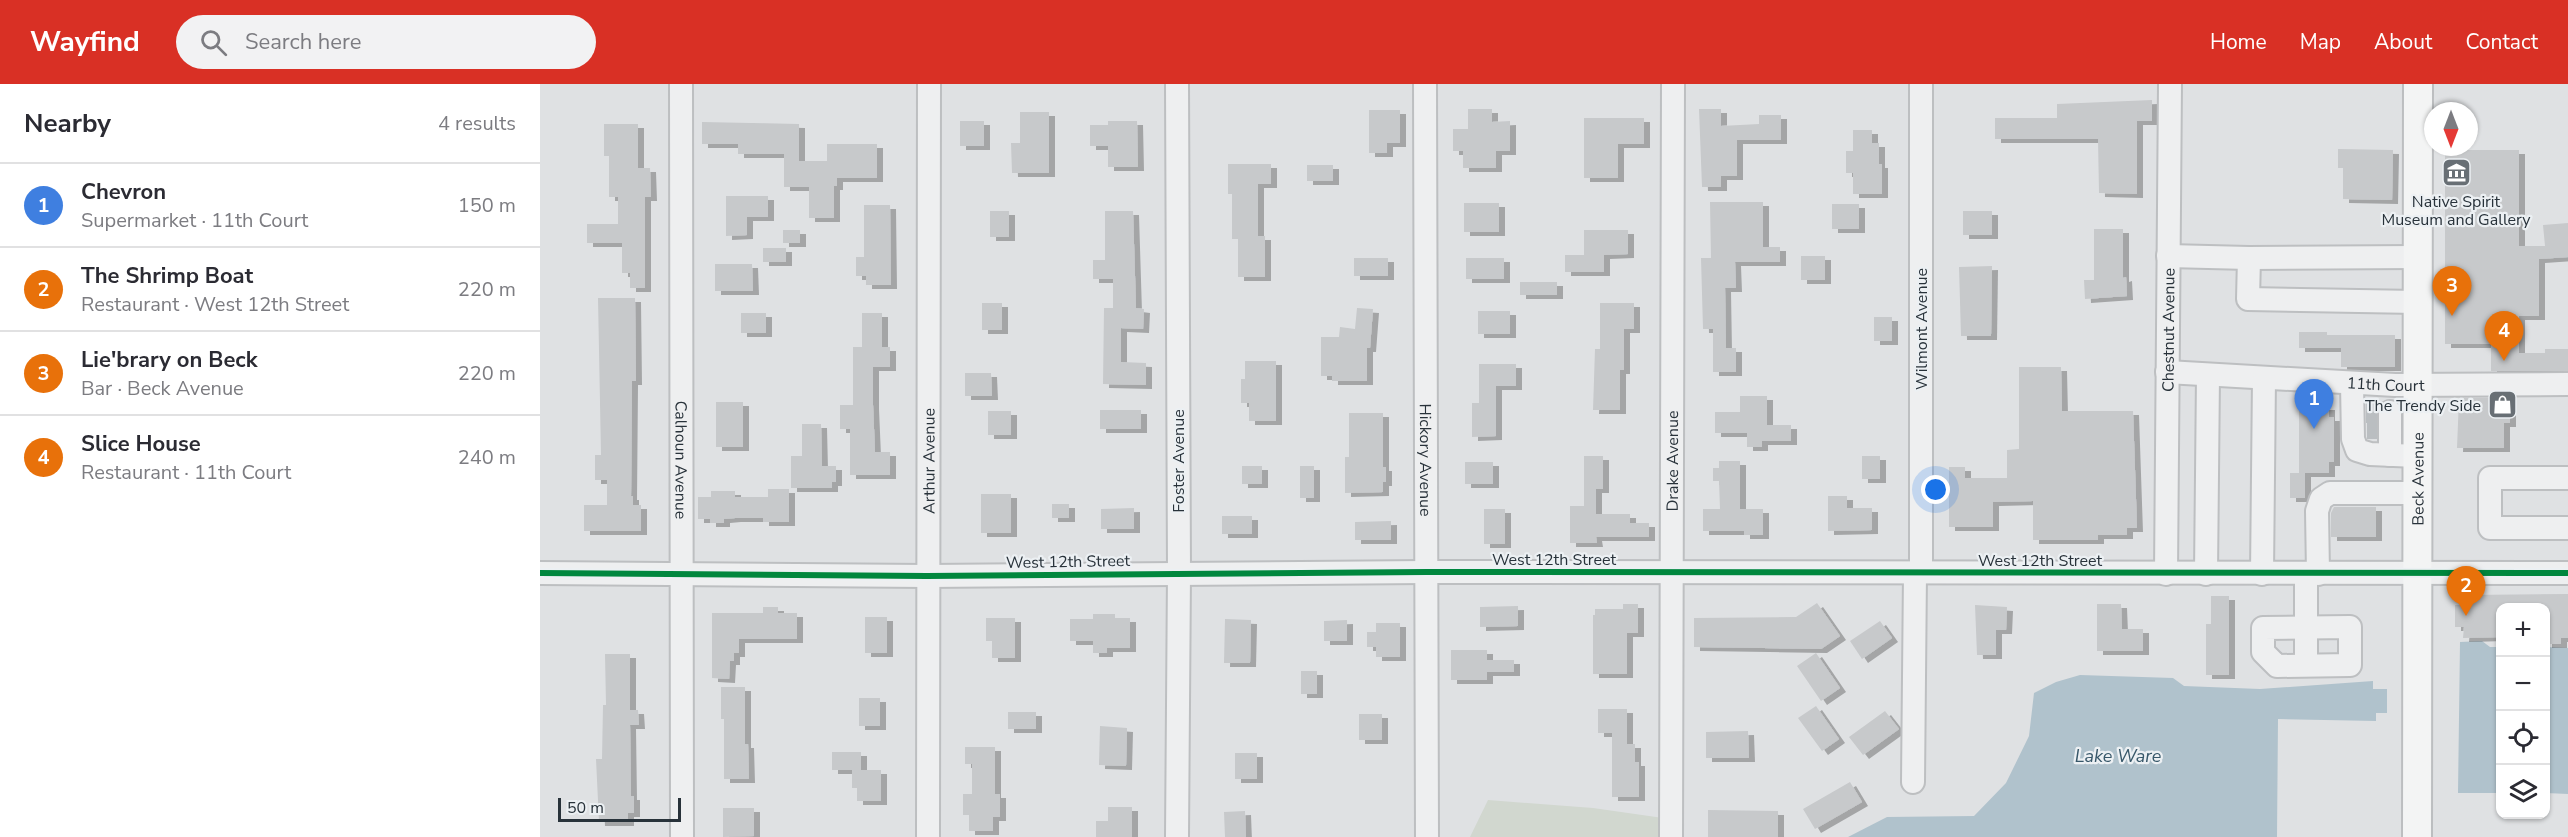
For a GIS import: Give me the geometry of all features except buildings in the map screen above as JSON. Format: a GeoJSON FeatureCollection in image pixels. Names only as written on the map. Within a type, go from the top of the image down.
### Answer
{"type":"FeatureCollection","features":[{"type":"Feature","properties":{"kind":"main road","name":"Beck Avenue"},"geometry":{"type":"LineString","coordinates":[[2416,837],[2416,493],[2403,455],[2378,419],[2417,384],[2418,84]]}},
{"type":"Feature","properties":{"kind":"street","name":"Calhoun Avenue"},"geometry":{"type":"LineString","coordinates":[[681,84],[682,837]]}},
{"type":"Feature","properties":{"kind":"street","name":"Arthur Avenue"},"geometry":{"type":"LineString","coordinates":[[928,837],[929,84]]}},
{"type":"Feature","properties":{"kind":"street","name":"Foster Avenue"},"geometry":{"type":"LineString","coordinates":[[1177,84],[1179,573],[1177,837]]}},
{"type":"Feature","properties":{"kind":"street","name":"Hickory Avenue"},"geometry":{"type":"LineString","coordinates":[[1425,84],[1427,837]]}},
{"type":"Feature","properties":{"kind":"street","name":"Drake Avenue"},"geometry":{"type":"LineString","coordinates":[[1671,837],[1673,84]]}},
{"type":"Feature","properties":{"kind":"street","name":"Wilmont Avenue"},"geometry":{"type":"LineString","coordinates":[[1913,782],[1918,573],[1921,84]]}},
{"type":"Feature","properties":{"kind":"street","name":"Chestnut Avenue"},"geometry":{"type":"LineString","coordinates":[[2166,574],[2170,84]]}},
{"type":"Feature","properties":{"kind":"street"},"geometry":{"type":"LineString","coordinates":[[2168,256],[2417,257]]}},
{"type":"Feature","properties":{"kind":"street"},"geometry":{"type":"LineString","coordinates":[[2249,258],[2248,299],[2417,302]]}},
{"type":"Feature","properties":{"kind":"street","name":"11th Court"},"geometry":{"type":"LineString","coordinates":[[2167,372],[2352,383],[2568,384]]}},
{"type":"Feature","properties":{"kind":"street"},"geometry":{"type":"LineString","coordinates":[[2206,574],[2208,375]]}},
{"type":"Feature","properties":{"kind":"street"},"geometry":{"type":"LineString","coordinates":[[2262,574],[2264,378]]}},
{"type":"Feature","properties":{"kind":"street"},"geometry":{"type":"LineString","coordinates":[[2352,383],[2378,419],[2353,439],[2357,450],[2370,454],[2403,455]]}},
{"type":"Feature","properties":{"kind":"street"},"geometry":{"type":"LineString","coordinates":[[2568,478],[2490,478],[2490,528],[2568,528]]}},
{"type":"Feature","properties":{"kind":"street"},"geometry":{"type":"LineString","coordinates":[[2306,665],[2306,627],[2317,511],[2321,499],[2330,493],[2416,493]]}},
{"type":"Feature","properties":{"kind":"street","name":"West 12th Street"},"geometry":{"type":"LineString","coordinates":[[540,573],[927,576],[1426,572],[2568,573]]}},
{"type":"Feature","properties":{"kind":"street"},"geometry":{"type":"LineString","coordinates":[[2350,627],[2350,665],[2306,665],[2277,666],[2263,652],[2263,628],[2350,627]]}},
{"type":"Feature","properties":{"kind":"shaded area"},"geometry":{"type":"Polygon","coordinates":[[[1488,800],[1593,808],[1663,818],[1663,837],[1470,837],[1488,800]]]}},
{"type":"Feature","properties":{"kind":"water"},"geometry":{"type":"Polygon","coordinates":[[[2482,641],[2490,647],[2496,647],[2496,793],[2458,793],[2460,642],[2482,641]]]}},
{"type":"Feature","properties":{"kind":"water"},"geometry":{"type":"Polygon","coordinates":[[[2550,647],[2568,648],[2568,794],[2550,793],[2550,647]]]}},
{"type":"Feature","properties":{"kind":"water","name":"Lake Ware"},"geometry":{"type":"Polygon","coordinates":[[[2080,675],[2173,678],[2184,686],[2260,689],[2373,681],[2373,689],[2387,689],[2387,713],[2376,713],[2376,721],[2278,719],[2277,837],[1848,837],[1887,817],[1974,816],[2006,783],[2029,736],[2034,693],[2056,682],[2080,675]]]}},
{"type":"Feature","properties":{"kind":"tunnel"},"geometry":{"type":"LineString","coordinates":[[2366,412],[2384,412]]}},
{"type":"Feature","properties":{"kind":"tunnel"},"geometry":{"type":"LineString","coordinates":[[2367,428],[2385,428]]}},
{"type":"Feature","properties":{"kind":"cycle path"},"geometry":{"type":"LineString","coordinates":[[540,573],[927,576],[1426,572],[2568,573]]}},
{"type":"Feature","properties":{"kind":"place","name":"Native Spirit Museum and Gallery"},"geometry":{"type":"Point","coordinates":[2456,173]}},
{"type":"Feature","properties":{"kind":"place","name":"Lie'brary on Beck"},"geometry":{"type":"Point","coordinates":[2452,316]}},
{"type":"Feature","properties":{"kind":"place","name":"Slice House"},"geometry":{"type":"Point","coordinates":[2504,361]}},
{"type":"Feature","properties":{"kind":"place","name":"The Trendy Side"},"geometry":{"type":"Point","coordinates":[2502,405]}},
{"type":"Feature","properties":{"kind":"place","name":"Chevron"},"geometry":{"type":"Point","coordinates":[2314,429]}},
{"type":"Feature","properties":{"kind":"place","name":"The Shrimp Boat"},"geometry":{"type":"Point","coordinates":[2466,616]}}]}
